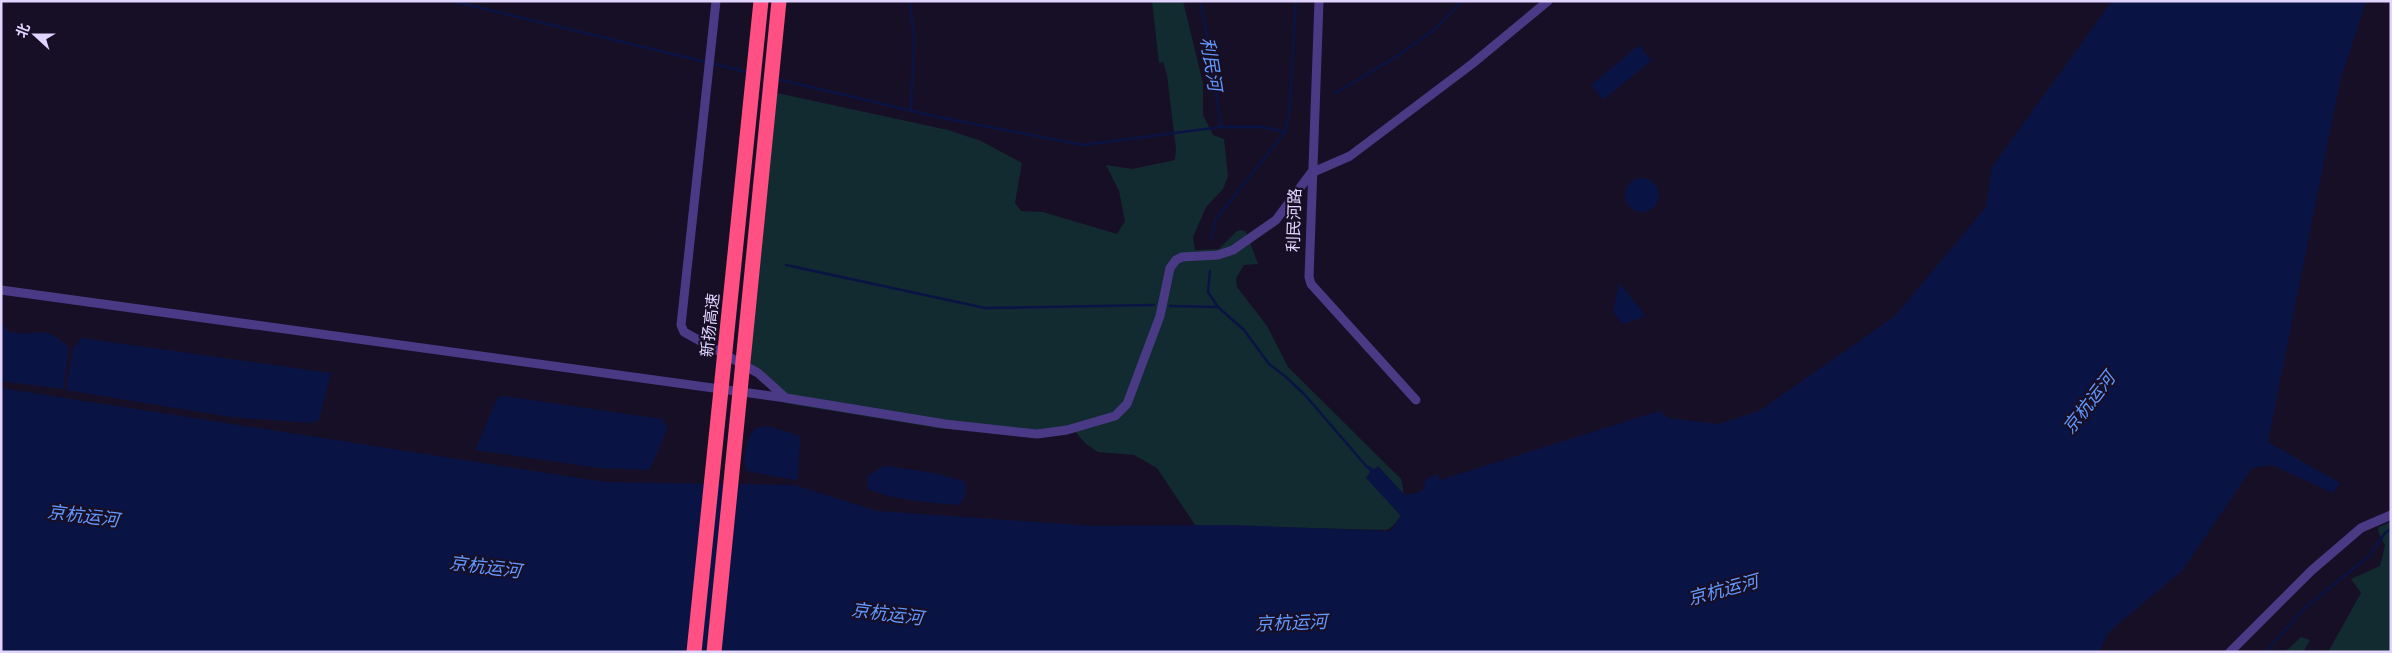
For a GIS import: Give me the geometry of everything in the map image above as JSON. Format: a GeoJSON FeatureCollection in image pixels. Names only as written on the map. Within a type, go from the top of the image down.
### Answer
{"type":"FeatureCollection","features":[{"type":"Feature","properties":{"kind":"highway","name":"新扬高速"},"geometry":{"type":"LineString","coordinates":[[694,652],[761,1]]}},
{"type":"Feature","properties":{"kind":"highway"},"geometry":{"type":"LineString","coordinates":[[714,652],[779,1]]}},
{"type":"Feature","properties":{"kind":"street"},"geometry":{"type":"LineString","coordinates":[[716,1],[681,325],[684,332],[758,373],[786,398]]}},
{"type":"Feature","properties":{"kind":"street","name":"利民河路"},"geometry":{"type":"LineString","coordinates":[[1318,1],[1307,271],[1311,284],[1416,400]]}},
{"type":"Feature","properties":{"kind":"street"},"geometry":{"type":"LineString","coordinates":[[1,290],[786,398],[946,424],[1037,434],[1067,430],[1115,416],[1124,408],[1160,316],[1170,268],[1176,260],[1182,257],[1218,255],[1246,241],[1276,220],[1311,173],[1350,156],[1478,59],[1548,1]]}},
{"type":"Feature","properties":{"kind":"street"},"geometry":{"type":"LineString","coordinates":[[2230,652],[2311,571],[2361,528],[2391,515]]}},
{"type":"Feature","properties":{"kind":"green space"},"geometry":{"type":"Polygon","coordinates":[[[1152,1],[1183,1],[1203,83],[1203,115],[1213,135],[1224,139],[1228,176],[1223,189],[1206,207],[1193,237],[1195,250],[1219,249],[1237,231],[1242,230],[1246,232],[1258,264],[1244,265],[1236,278],[1237,287],[1267,326],[1288,367],[1401,479],[1404,500],[1403,508],[1393,526],[1387,530],[1195,525],[1157,468],[1134,455],[1098,452],[1086,444],[1071,427],[1004,433],[937,428],[784,403],[752,373],[750,361],[777,93],[948,130],[981,141],[1022,163],[1015,203],[1021,211],[1043,212],[1117,234],[1125,221],[1119,191],[1106,165],[1132,169],[1175,160],[1176,149],[1167,75],[1163,62],[1159,63],[1152,1]]]}},
{"type":"Feature","properties":{"kind":"green space"},"geometry":{"type":"Polygon","coordinates":[[[2391,522],[2391,652],[2328,652],[2361,593],[2351,579],[2380,566],[2385,545],[2378,531],[2379,527],[2391,522]]]}},
{"type":"Feature","properties":{"kind":"green space"},"geometry":{"type":"Polygon","coordinates":[[[2301,637],[2310,640],[2303,652],[2285,652],[2301,637]]]}},
{"type":"Feature","properties":{"kind":"water","name":"京杭运河"},"geometry":{"type":"Polygon","coordinates":[[[2112,1],[2366,1],[2340,82],[2268,442],[2340,483],[2333,493],[2272,465],[2252,468],[2183,570],[2110,631],[2099,652],[1,652],[1,388],[605,482],[794,485],[877,511],[1094,526],[1234,525],[1390,531],[1401,516],[1366,478],[1370,472],[1365,464],[1374,469],[1378,466],[1405,495],[1417,493],[1424,489],[1426,479],[1437,474],[1440,480],[1659,411],[1669,418],[1718,424],[1759,411],[1895,316],[1986,207],[1992,167],[2112,1]]]}},
{"type":"Feature","properties":{"kind":"water"},"geometry":{"type":"Polygon","coordinates":[[[1639,45],[1651,61],[1603,100],[1591,85],[1639,45]]]}},
{"type":"Feature","properties":{"kind":"water"},"geometry":{"type":"Polygon","coordinates":[[[1642,178],[1654,183],[1659,195],[1654,207],[1642,212],[1630,207],[1625,195],[1630,183],[1642,178]]]}},
{"type":"Feature","properties":{"kind":"water"},"geometry":{"type":"Polygon","coordinates":[[[1619,283],[1646,316],[1623,324],[1613,312],[1619,283]]]}},
{"type":"Feature","properties":{"kind":"water"},"geometry":{"type":"Polygon","coordinates":[[[1,325],[4,325],[7,331],[17,333],[39,332],[52,335],[69,348],[63,389],[1,381],[1,325]]]}},
{"type":"Feature","properties":{"kind":"water"},"geometry":{"type":"Polygon","coordinates":[[[81,338],[331,373],[319,420],[311,423],[231,417],[66,390],[73,349],[81,338]]]}},
{"type":"Feature","properties":{"kind":"water"},"geometry":{"type":"Polygon","coordinates":[[[503,396],[662,419],[668,428],[649,470],[599,468],[475,450],[498,397],[503,396]]]}},
{"type":"Feature","properties":{"kind":"water"},"geometry":{"type":"Polygon","coordinates":[[[768,426],[800,436],[798,478],[794,480],[747,471],[744,460],[747,442],[756,428],[768,426]]]}},
{"type":"Feature","properties":{"kind":"water"},"geometry":{"type":"Polygon","coordinates":[[[887,466],[934,473],[964,481],[966,488],[965,497],[959,505],[901,499],[868,489],[867,477],[881,467],[887,466]]]}},
{"type":"Feature","properties":{"kind":"waterway"},"geometry":{"type":"LineString","coordinates":[[452,1],[706,62]]}},
{"type":"Feature","properties":{"kind":"waterway"},"geometry":{"type":"LineString","coordinates":[[910,1],[914,39],[911,111]]}},
{"type":"Feature","properties":{"kind":"waterway","name":"利民河"},"geometry":{"type":"LineString","coordinates":[[1200,1],[1210,50],[1221,127]]}},
{"type":"Feature","properties":{"kind":"waterway"},"geometry":{"type":"LineString","coordinates":[[1211,238],[1216,219],[1285,132],[1289,114],[1296,1]]}},
{"type":"Feature","properties":{"kind":"waterway"},"geometry":{"type":"LineString","coordinates":[[1335,93],[1396,57],[1435,29],[1462,1]]}},
{"type":"Feature","properties":{"kind":"waterway"},"geometry":{"type":"LineString","coordinates":[[711,63],[747,72]]}},
{"type":"Feature","properties":{"kind":"waterway"},"geometry":{"type":"LineString","coordinates":[[777,79],[938,117],[1083,145],[1221,127],[1263,127],[1285,132]]}},
{"type":"Feature","properties":{"kind":"waterway"},"geometry":{"type":"LineString","coordinates":[[786,265],[985,308],[1154,305]]}},
{"type":"Feature","properties":{"kind":"waterway"},"geometry":{"type":"LineString","coordinates":[[1210,271],[1208,292],[1218,307],[1244,330],[1269,364],[1305,395],[1367,467]]}},
{"type":"Feature","properties":{"kind":"waterway"},"geometry":{"type":"LineString","coordinates":[[1170,306],[1218,307]]}},
{"type":"Feature","properties":{"kind":"waterway"},"geometry":{"type":"LineString","coordinates":[[2265,652],[2305,608],[2370,555],[2385,533],[2391,529]]}}]}
